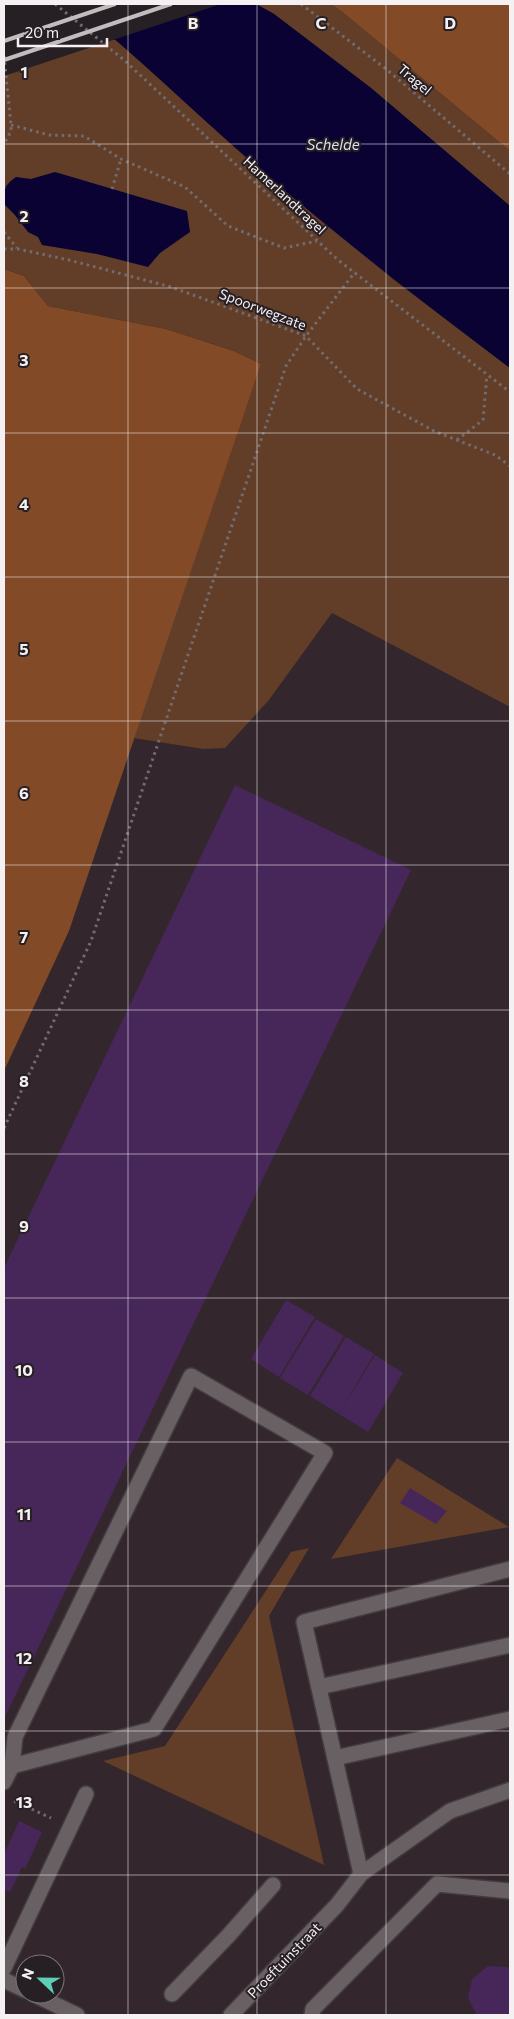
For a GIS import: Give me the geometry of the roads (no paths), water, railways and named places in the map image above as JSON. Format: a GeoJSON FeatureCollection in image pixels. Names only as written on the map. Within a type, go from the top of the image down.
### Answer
{"type":"FeatureCollection","features":[{"type":"Feature","properties":{"kind":"street"},"geometry":{"type":"LineString","coordinates":[[4,1782],[12,1766],[15,1737],[191,1376],[325,1453],[154,1729],[12,1766]]}},
{"type":"Feature","properties":{"kind":"street"},"geometry":{"type":"LineString","coordinates":[[361,1874],[304,1622],[510,1569]]}},
{"type":"Feature","properties":{"kind":"street"},"geometry":{"type":"LineString","coordinates":[[319,1687],[510,1645]]}},
{"type":"Feature","properties":{"kind":"street"},"geometry":{"type":"LineString","coordinates":[[335,1758],[510,1719]]}},
{"type":"Feature","properties":{"kind":"street","name":"Proeftuinstraat"},"geometry":{"type":"LineString","coordinates":[[231,2015],[338,1905],[361,1874],[450,1811],[510,1790]]}},
{"type":"Feature","properties":{"kind":"street"},"geometry":{"type":"LineString","coordinates":[[4,1968],[86,1794]]}},
{"type":"Feature","properties":{"kind":"street"},"geometry":{"type":"LineString","coordinates":[[312,2015],[313,2009],[437,1884],[510,1891]]}},
{"type":"Feature","properties":{"kind":"street"},"geometry":{"type":"LineString","coordinates":[[172,1994],[228,1936],[273,1885]]}},
{"type":"Feature","properties":{"kind":"street"},"geometry":{"type":"LineString","coordinates":[[54,2004],[77,2015]]}},
{"type":"Feature","properties":{"kind":"water","name":"Schelde"},"geometry":{"type":"Polygon","coordinates":[[[72,4],[256,4],[274,14],[371,88],[510,206],[510,368],[298,202],[72,4]]]}},
{"type":"Feature","properties":{"kind":"water"},"geometry":{"type":"Polygon","coordinates":[[[55,172],[187,211],[190,232],[160,253],[148,267],[97,254],[42,245],[38,237],[28,232],[4,204],[5,191],[7,185],[16,177],[31,179],[55,172]]]}},
{"type":"Feature","properties":{"kind":"railway"},"geometry":{"type":"LineString","coordinates":[[4,41],[115,4]]}},
{"type":"Feature","properties":{"kind":"railway"},"geometry":{"type":"LineString","coordinates":[[4,60],[171,4]]}}]}
